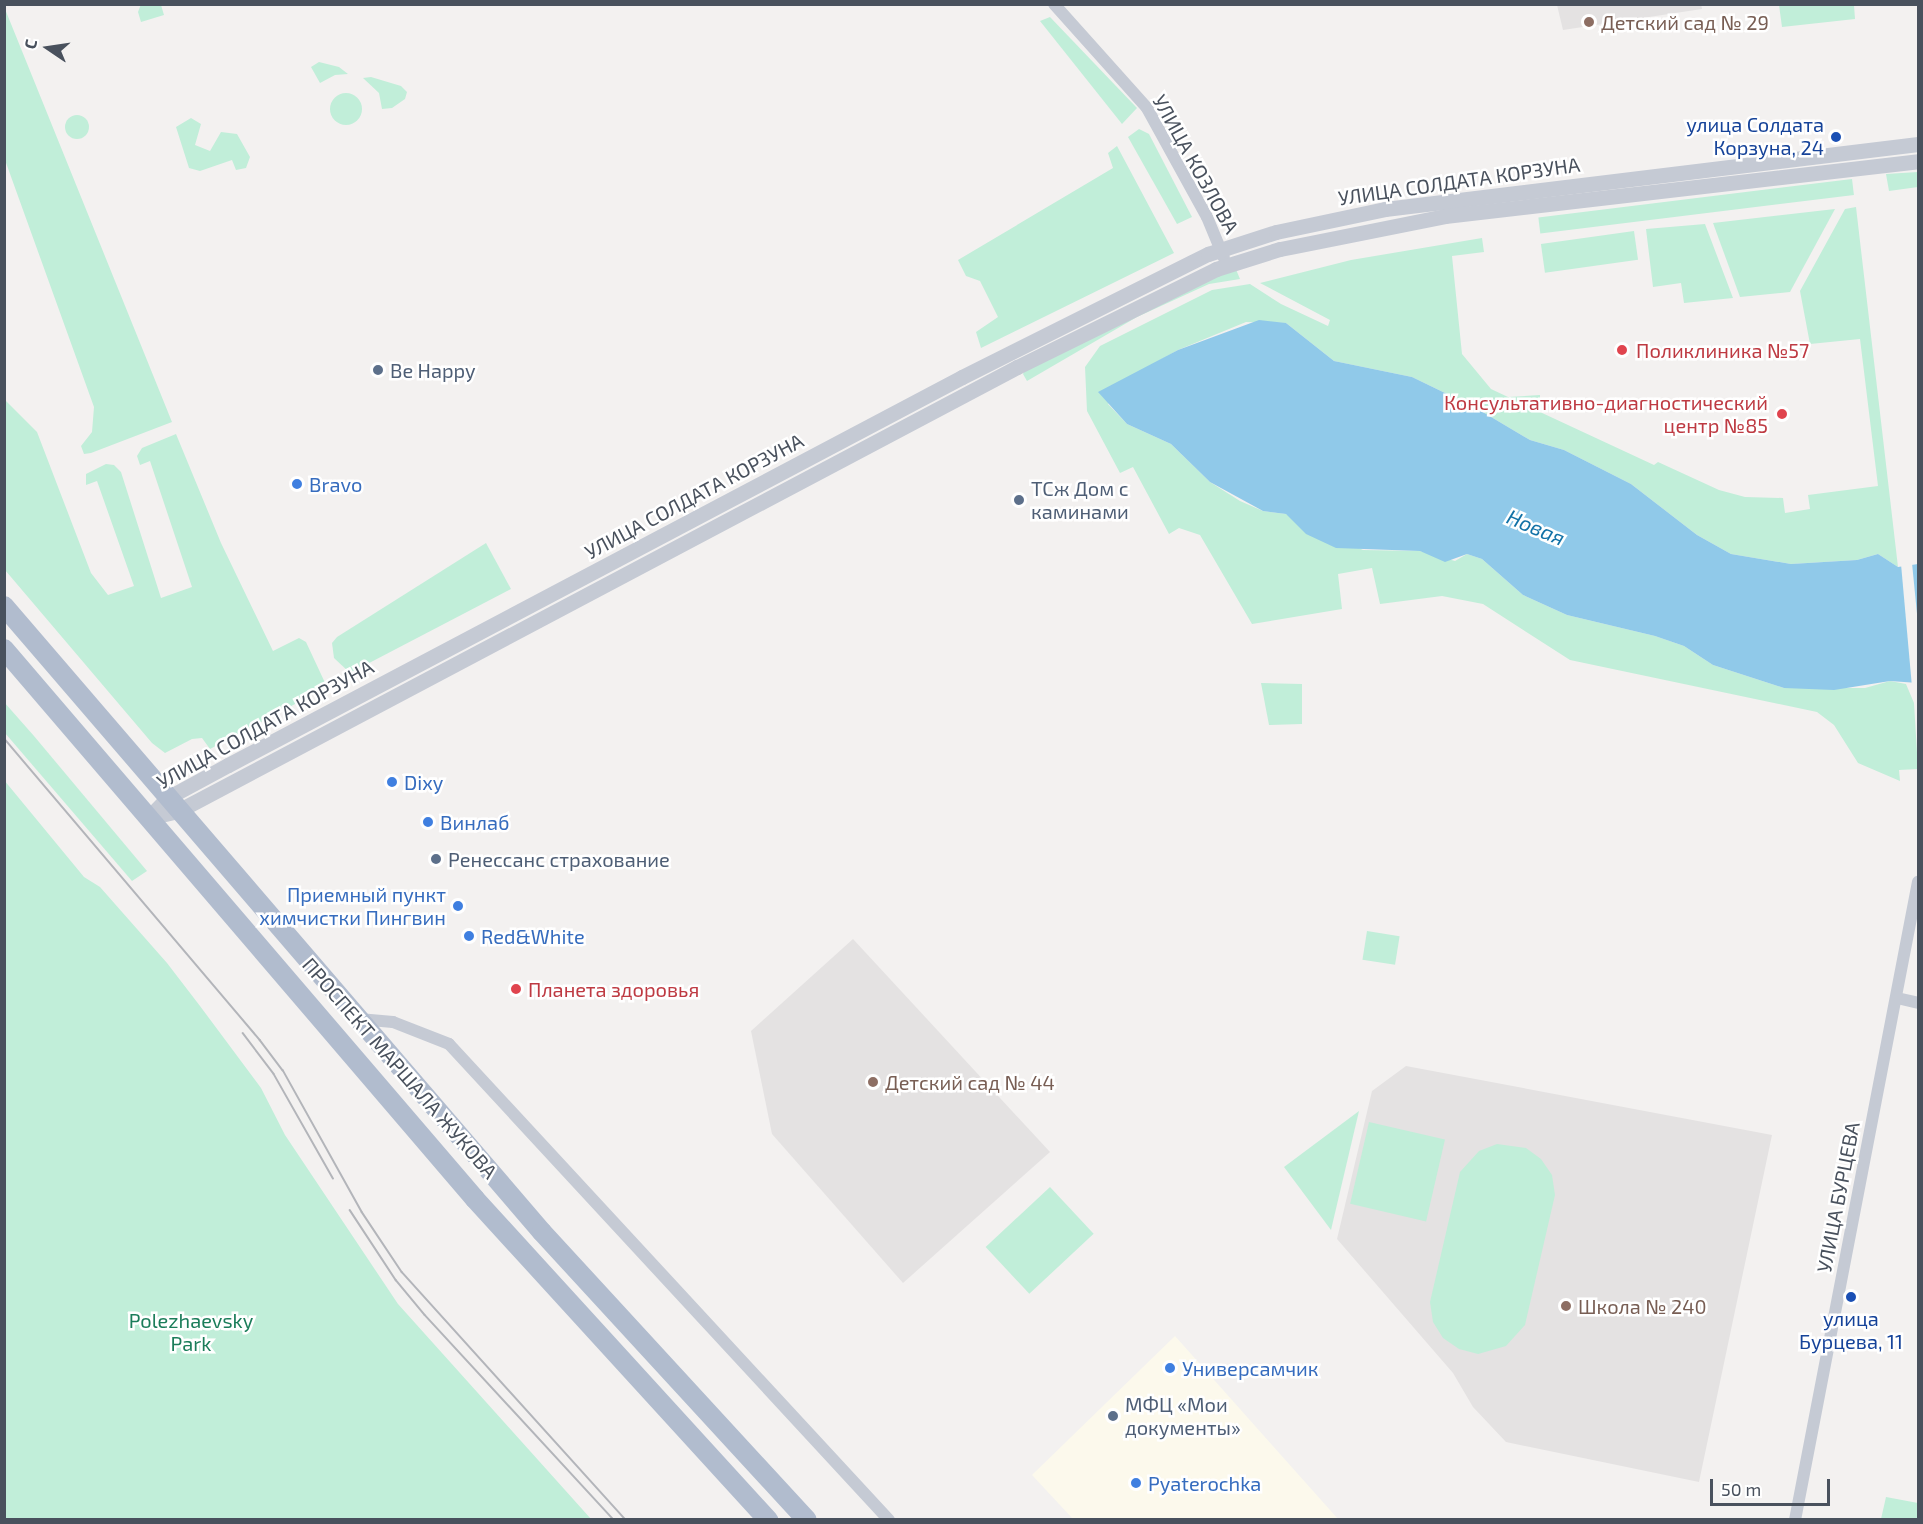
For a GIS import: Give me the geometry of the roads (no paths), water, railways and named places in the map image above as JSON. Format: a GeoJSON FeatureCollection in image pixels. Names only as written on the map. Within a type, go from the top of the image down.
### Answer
{"type":"FeatureCollection","features":[{"type":"Feature","properties":{"kind":"main road","name":"ПРОСПЕКТ МАРШАЛА ЖУКОВА"},"geometry":{"type":"LineString","coordinates":[[4,606],[542,1232],[807,1520]]}},
{"type":"Feature","properties":{"kind":"main road","name":"ПРОСПЕКТ МАРШАЛА ЖУКОВА"},"geometry":{"type":"LineString","coordinates":[[4,649],[498,1225],[768,1520]]}},
{"type":"Feature","properties":{"kind":"street","name":"УЛИЦА КОЗЛОВА"},"geometry":{"type":"LineString","coordinates":[[1054,4],[1147,108],[1204,211],[1226,265]]}},
{"type":"Feature","properties":{"kind":"street","name":"УЛИЦА СОЛДАТА КОРЗУНА"},"geometry":{"type":"LineString","coordinates":[[148,818],[962,377],[1146,282],[1221,249],[1276,232],[1397,207],[1918,144]]}},
{"type":"Feature","properties":{"kind":"street","name":"УЛИЦА СОЛДАТА КОРЗУНА"},"geometry":{"type":"LineString","coordinates":[[173,804],[1085,332],[1226,265],[1280,249],[1433,218],[1918,161]]}},
{"type":"Feature","properties":{"kind":"street","name":"УЛИЦА БУРЦЕВА"},"geometry":{"type":"LineString","coordinates":[[1795,1520],[1918,882]]}},
{"type":"Feature","properties":{"kind":"street"},"geometry":{"type":"LineString","coordinates":[[1897,999],[1918,1003]]}},
{"type":"Feature","properties":{"kind":"street"},"geometry":{"type":"LineString","coordinates":[[358,1019],[393,1022],[449,1044],[889,1520]]}},
{"type":"Feature","properties":{"kind":"water","name":"Новая"},"geometry":{"type":"Polygon","coordinates":[[[1259,320],[1286,323],[1334,361],[1412,377],[1476,408],[1530,440],[1564,450],[1631,484],[1697,535],[1731,554],[1791,564],[1857,560],[1878,554],[1898,567],[1918,564],[1918,683],[1890,681],[1834,690],[1784,688],[1713,665],[1684,646],[1655,636],[1567,615],[1523,595],[1482,559],[1467,554],[1445,562],[1420,551],[1336,548],[1306,534],[1286,514],[1263,511],[1210,482],[1171,444],[1127,424],[1098,392],[1178,350],[1259,320]]]}},
{"type":"Feature","properties":{"kind":"tram line"},"geometry":{"type":"LineString","coordinates":[[4,738],[283,1070],[362,1212],[402,1272],[626,1520]]}},
{"type":"Feature","properties":{"kind":"tram line"},"geometry":{"type":"LineString","coordinates":[[243,1033],[274,1074],[333,1178]]}},
{"type":"Feature","properties":{"kind":"tram line"},"geometry":{"type":"LineString","coordinates":[[350,1210],[396,1280],[425,1315],[614,1520]]}},
{"type":"Feature","properties":{"kind":"place","name":"Детский сад № 29"},"geometry":{"type":"Point","coordinates":[1589,22]}},
{"type":"Feature","properties":{"kind":"place","name":"улица Солдата Корзуна, 24"},"geometry":{"type":"Point","coordinates":[1836,137]}},
{"type":"Feature","properties":{"kind":"place","name":"Поликлиника №57"},"geometry":{"type":"Point","coordinates":[1622,350]}},
{"type":"Feature","properties":{"kind":"place","name":"Be Happy"},"geometry":{"type":"Point","coordinates":[378,370]}},
{"type":"Feature","properties":{"kind":"place","name":"Консультативно-диагностический центр №85"},"geometry":{"type":"Point","coordinates":[1782,414]}},
{"type":"Feature","properties":{"kind":"place","name":"Bravo"},"geometry":{"type":"Point","coordinates":[297,484]}},
{"type":"Feature","properties":{"kind":"place","name":"ТСж Дом с каминами"},"geometry":{"type":"Point","coordinates":[1019,500]}},
{"type":"Feature","properties":{"kind":"place","name":"Dixy"},"geometry":{"type":"Point","coordinates":[392,782]}},
{"type":"Feature","properties":{"kind":"place","name":"Винлаб"},"geometry":{"type":"Point","coordinates":[428,822]}},
{"type":"Feature","properties":{"kind":"place","name":"Ренессанс страхование"},"geometry":{"type":"Point","coordinates":[436,859]}},
{"type":"Feature","properties":{"kind":"place","name":"Приемный пункт химчистки Пингвин"},"geometry":{"type":"Point","coordinates":[458,906]}},
{"type":"Feature","properties":{"kind":"place","name":"Red&White"},"geometry":{"type":"Point","coordinates":[469,936]}},
{"type":"Feature","properties":{"kind":"place","name":"Планета здоровья"},"geometry":{"type":"Point","coordinates":[516,989]}},
{"type":"Feature","properties":{"kind":"place","name":"Детский сад № 44"},"geometry":{"type":"Point","coordinates":[873,1082]}},
{"type":"Feature","properties":{"kind":"place","name":"улица Бурцева, 11"},"geometry":{"type":"Point","coordinates":[1851,1297]}},
{"type":"Feature","properties":{"kind":"place","name":"Школа № 240"},"geometry":{"type":"Point","coordinates":[1566,1306]}},
{"type":"Feature","properties":{"kind":"place","name":"Универсамчик"},"geometry":{"type":"Point","coordinates":[1170,1368]}},
{"type":"Feature","properties":{"kind":"place","name":"МФЦ «Мои документы»"},"geometry":{"type":"Point","coordinates":[1113,1416]}},
{"type":"Feature","properties":{"kind":"place","name":"Pyaterochka"},"geometry":{"type":"Point","coordinates":[1136,1483]}},
{"type":"Feature","properties":{"kind":"park label","name":"Polezhaevsky Park"},"geometry":{"type":"Point","coordinates":[191,1332]}}]}
